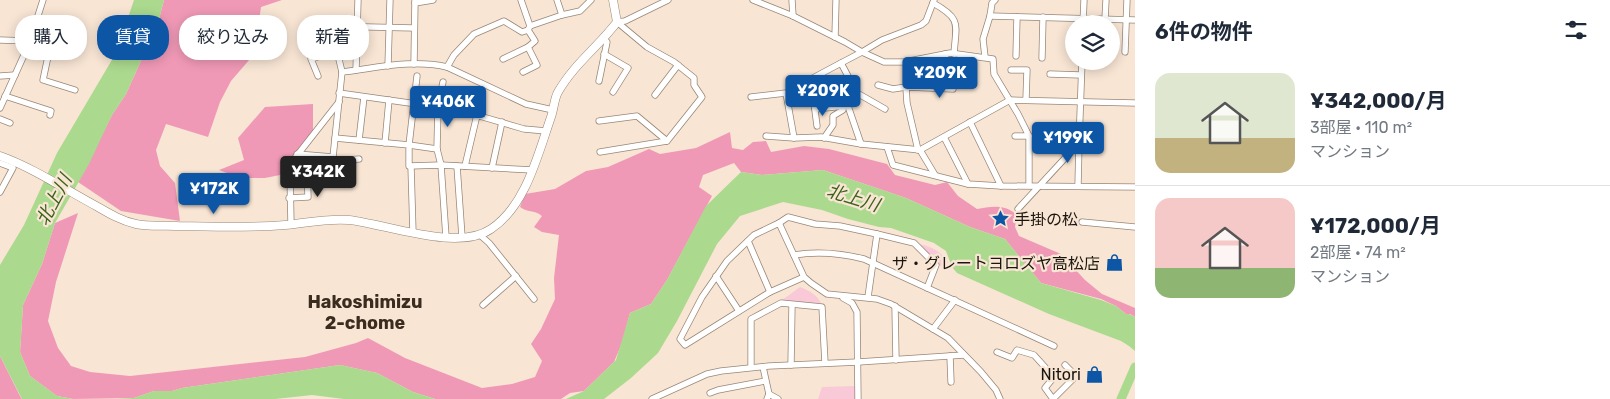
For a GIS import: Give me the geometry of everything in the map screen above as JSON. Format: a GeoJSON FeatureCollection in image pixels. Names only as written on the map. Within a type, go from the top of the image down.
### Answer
{"type":"FeatureCollection","features":[{"type":"Feature","properties":{"kind":"street"},"geometry":{"type":"LineString","coordinates":[[38,15],[43,0]]}},
{"type":"Feature","properties":{"kind":"street"},"geometry":{"type":"LineString","coordinates":[[357,15],[358,0]]}},
{"type":"Feature","properties":{"kind":"street"},"geometry":{"type":"LineString","coordinates":[[388,66],[390,0]]}},
{"type":"Feature","properties":{"kind":"street"},"geometry":{"type":"LineString","coordinates":[[414,64],[415,2],[433,0]]}},
{"type":"Feature","properties":{"kind":"street"},"geometry":{"type":"LineString","coordinates":[[503,59],[528,47],[535,41],[520,0]]}},
{"type":"Feature","properties":{"kind":"street"},"geometry":{"type":"LineString","coordinates":[[557,0],[562,15]]}},
{"type":"Feature","properties":{"kind":"street"},"geometry":{"type":"LineString","coordinates":[[447,67],[454,55],[474,34],[504,21],[522,32],[562,15],[580,11],[591,0]]}},
{"type":"Feature","properties":{"kind":"street"},"geometry":{"type":"LineString","coordinates":[[600,152],[668,141],[702,97],[694,85],[694,78],[678,65],[648,47],[617,22],[613,0]]}},
{"type":"Feature","properties":{"kind":"street"},"geometry":{"type":"LineString","coordinates":[[0,156],[21,165],[119,218],[137,224],[218,227],[348,220],[446,238],[480,235],[491,229],[515,205],[533,170],[557,94],[579,62],[604,39],[617,22],[668,0]]}},
{"type":"Feature","properties":{"kind":"street"},"geometry":{"type":"LineString","coordinates":[[753,0],[794,16],[884,62],[904,62],[945,54],[993,59],[994,74],[1029,136],[1029,185]]}},
{"type":"Feature","properties":{"kind":"street"},"geometry":{"type":"LineString","coordinates":[[792,0],[794,16]]}},
{"type":"Feature","properties":{"kind":"street"},"geometry":{"type":"LineString","coordinates":[[835,37],[836,0]]}},
{"type":"Feature","properties":{"kind":"street"},"geometry":{"type":"LineString","coordinates":[[985,57],[983,39],[992,3],[995,0]]}},
{"type":"Feature","properties":{"kind":"street"},"geometry":{"type":"LineString","coordinates":[[1083,15],[1084,0]]}},
{"type":"Feature","properties":{"kind":"street"},"geometry":{"type":"LineString","coordinates":[[1105,15],[1106,0]]}},
{"type":"Feature","properties":{"kind":"street"},"geometry":{"type":"LineString","coordinates":[[1125,52],[1127,0]]}},
{"type":"Feature","properties":{"kind":"street"},"geometry":{"type":"LineString","coordinates":[[817,126],[811,79],[882,40],[909,30],[926,21],[933,2],[952,16],[956,23],[954,54]]}},
{"type":"Feature","properties":{"kind":"street"},"geometry":{"type":"LineString","coordinates":[[990,16],[1065,20]]}},
{"type":"Feature","properties":{"kind":"street"},"geometry":{"type":"LineString","coordinates":[[1016,56],[1017,17]]}},
{"type":"Feature","properties":{"kind":"street"},"geometry":{"type":"LineString","coordinates":[[1042,58],[1043,18]]}},
{"type":"Feature","properties":{"kind":"street"},"geometry":{"type":"LineString","coordinates":[[1120,20],[1135,20]]}},
{"type":"Feature","properties":{"kind":"street"},"geometry":{"type":"LineString","coordinates":[[369,26],[414,28]]}},
{"type":"Feature","properties":{"kind":"street"},"geometry":{"type":"LineString","coordinates":[[599,81],[607,42],[604,39]]}},
{"type":"Feature","properties":{"kind":"street"},"geometry":{"type":"LineString","coordinates":[[0,40],[15,41]]}},
{"type":"Feature","properties":{"kind":"street"},"geometry":{"type":"LineString","coordinates":[[523,72],[537,64],[528,47]]}},
{"type":"Feature","properties":{"kind":"street"},"geometry":{"type":"LineString","coordinates":[[604,54],[628,68],[612,92]]}},
{"type":"Feature","properties":{"kind":"street"},"geometry":{"type":"LineString","coordinates":[[878,85],[893,89],[906,86],[953,89],[945,54]]}},
{"type":"Feature","properties":{"kind":"street"},"geometry":{"type":"LineString","coordinates":[[0,108],[21,60]]}},
{"type":"Feature","properties":{"kind":"street"},"geometry":{"type":"LineString","coordinates":[[47,60],[43,80],[75,90]]}},
{"type":"Feature","properties":{"kind":"street"},"geometry":{"type":"LineString","coordinates":[[311,60],[318,76]]}},
{"type":"Feature","properties":{"kind":"street"},"geometry":{"type":"LineString","coordinates":[[333,157],[342,72],[339,60]]}},
{"type":"Feature","properties":{"kind":"street"},"geometry":{"type":"LineString","coordinates":[[356,60],[356,70]]}},
{"type":"Feature","properties":{"kind":"street"},"geometry":{"type":"LineString","coordinates":[[342,72],[433,63],[447,67],[526,104],[553,110]]}},
{"type":"Feature","properties":{"kind":"street"},"geometry":{"type":"LineString","coordinates":[[841,63],[857,93],[886,109]]}},
{"type":"Feature","properties":{"kind":"street"},"geometry":{"type":"LineString","coordinates":[[655,95],[678,65]]}},
{"type":"Feature","properties":{"kind":"street"},"geometry":{"type":"LineString","coordinates":[[1011,70],[1027,70],[1026,99]]}},
{"type":"Feature","properties":{"kind":"street"},"geometry":{"type":"LineString","coordinates":[[1078,186],[1081,70]]}},
{"type":"Feature","properties":{"kind":"street"},"geometry":{"type":"LineString","coordinates":[[1050,74],[1081,74]]}},
{"type":"Feature","properties":{"kind":"street"},"geometry":{"type":"LineString","coordinates":[[0,76],[15,75]]}},
{"type":"Feature","properties":{"kind":"street"},"geometry":{"type":"LineString","coordinates":[[413,233],[409,146],[417,76]]}},
{"type":"Feature","properties":{"kind":"street"},"geometry":{"type":"LineString","coordinates":[[443,82],[438,106],[437,149],[441,165],[446,238]]}},
{"type":"Feature","properties":{"kind":"street"},"geometry":{"type":"LineString","coordinates":[[906,86],[907,103],[919,150],[935,175]]}},
{"type":"Feature","properties":{"kind":"street"},"geometry":{"type":"LineString","coordinates":[[751,98],[786,93],[794,138]]}},
{"type":"Feature","properties":{"kind":"street"},"geometry":{"type":"LineString","coordinates":[[824,138],[832,125],[833,116],[843,110],[857,93]]}},
{"type":"Feature","properties":{"kind":"street"},"geometry":{"type":"LineString","coordinates":[[340,94],[438,106],[459,110],[524,129],[546,131]]}},
{"type":"Feature","properties":{"kind":"street"},"geometry":{"type":"LineString","coordinates":[[6,96],[51,111],[50,115]]}},
{"type":"Feature","properties":{"kind":"street"},"geometry":{"type":"LineString","coordinates":[[360,140],[364,97]]}},
{"type":"Feature","properties":{"kind":"street"},"geometry":{"type":"LineString","coordinates":[[385,143],[389,100]]}},
{"type":"Feature","properties":{"kind":"street"},"geometry":{"type":"LineString","coordinates":[[766,136],[824,138],[919,150],[1010,100],[1135,103]]}},
{"type":"Feature","properties":{"kind":"street"},"geometry":{"type":"LineString","coordinates":[[291,224],[290,174],[297,154],[339,102]]}},
{"type":"Feature","properties":{"kind":"street"},"geometry":{"type":"LineString","coordinates":[[815,109],[845,106]]}},
{"type":"Feature","properties":{"kind":"street"},"geometry":{"type":"LineString","coordinates":[[845,106],[861,144]]}},
{"type":"Feature","properties":{"kind":"street"},"geometry":{"type":"LineString","coordinates":[[465,166],[477,115]]}},
{"type":"Feature","properties":{"kind":"street"},"geometry":{"type":"LineString","coordinates":[[598,121],[637,116],[668,141]]}},
{"type":"Feature","properties":{"kind":"street"},"geometry":{"type":"LineString","coordinates":[[0,119],[10,123]]}},
{"type":"Feature","properties":{"kind":"street"},"geometry":{"type":"LineString","coordinates":[[492,168],[502,122]]}},
{"type":"Feature","properties":{"kind":"street"},"geometry":{"type":"LineString","coordinates":[[970,122],[1001,186]]}},
{"type":"Feature","properties":{"kind":"street"},"geometry":{"type":"LineString","coordinates":[[1015,136],[1029,136]]}},
{"type":"Feature","properties":{"kind":"street"},"geometry":{"type":"LineString","coordinates":[[944,137],[968,184]]}},
{"type":"Feature","properties":{"kind":"street"},"geometry":{"type":"LineString","coordinates":[[335,138],[437,149]]}},
{"type":"Feature","properties":{"kind":"street"},"geometry":{"type":"LineString","coordinates":[[1018,208],[1079,143]]}},
{"type":"Feature","properties":{"kind":"street"},"geometry":{"type":"LineString","coordinates":[[887,147],[893,165],[968,184],[1001,186],[1135,186]]}},
{"type":"Feature","properties":{"kind":"street"},"geometry":{"type":"LineString","coordinates":[[297,154],[333,157],[336,161],[359,159]]}},
{"type":"Feature","properties":{"kind":"street"},"geometry":{"type":"LineString","coordinates":[[0,164],[13,168],[0,192]]}},
{"type":"Feature","properties":{"kind":"street"},"geometry":{"type":"LineString","coordinates":[[290,198],[308,197],[307,165]]}},
{"type":"Feature","properties":{"kind":"street"},"geometry":{"type":"LineString","coordinates":[[411,166],[441,165],[533,170]]}},
{"type":"Feature","properties":{"kind":"street"},"geometry":{"type":"LineString","coordinates":[[457,166],[462,237]]}},
{"type":"Feature","properties":{"kind":"street"},"geometry":{"type":"LineString","coordinates":[[290,174],[308,174]]}},
{"type":"Feature","properties":{"kind":"street"},"geometry":{"type":"LineString","coordinates":[[804,277],[770,292],[685,345],[680,339],[702,297],[727,261],[754,235],[788,217],[815,224],[840,226],[914,243],[936,264],[927,288]]}},
{"type":"Feature","properties":{"kind":"street"},"geometry":{"type":"LineString","coordinates":[[1082,222],[1135,227]]}},
{"type":"Feature","properties":{"kind":"street"},"geometry":{"type":"LineString","coordinates":[[779,223],[804,277],[821,291],[848,300],[855,307],[857,312],[858,399]]}},
{"type":"Feature","properties":{"kind":"street"},"geometry":{"type":"LineString","coordinates":[[868,297],[877,234]]}},
{"type":"Feature","properties":{"kind":"street"},"geometry":{"type":"LineString","coordinates":[[480,235],[534,299]]}},
{"type":"Feature","properties":{"kind":"street"},"geometry":{"type":"LineString","coordinates":[[748,241],[770,292]]}},
{"type":"Feature","properties":{"kind":"street"},"geometry":{"type":"LineString","coordinates":[[794,255],[811,252],[832,252],[854,257],[955,300],[1054,346]]}},
{"type":"Feature","properties":{"kind":"street"},"geometry":{"type":"LineString","coordinates":[[483,305],[516,276]]}},
{"type":"Feature","properties":{"kind":"street"},"geometry":{"type":"LineString","coordinates":[[716,276],[739,311]]}},
{"type":"Feature","properties":{"kind":"street"},"geometry":{"type":"LineString","coordinates":[[834,295],[878,298],[896,306],[948,338],[996,390],[1000,399]]}},
{"type":"Feature","properties":{"kind":"street"},"geometry":{"type":"LineString","coordinates":[[933,329],[955,300]]}},
{"type":"Feature","properties":{"kind":"street"},"geometry":{"type":"LineString","coordinates":[[751,367],[752,319],[781,303],[822,307],[825,363]]}},
{"type":"Feature","properties":{"kind":"street"},"geometry":{"type":"LineString","coordinates":[[791,365],[792,305]]}},
{"type":"Feature","properties":{"kind":"street"},"geometry":{"type":"LineString","coordinates":[[896,306],[896,360]]}},
{"type":"Feature","properties":{"kind":"street"},"geometry":{"type":"LineString","coordinates":[[997,352],[1012,358],[1018,350],[1034,355],[1054,377],[1045,388],[1053,399],[1072,379],[1074,374],[1066,365]]}},
{"type":"Feature","properties":{"kind":"street"},"geometry":{"type":"LineString","coordinates":[[652,399],[707,374],[721,371],[751,367],[964,355]]}},
{"type":"Feature","properties":{"kind":"street"},"geometry":{"type":"LineString","coordinates":[[950,356],[952,382]]}},
{"type":"Feature","properties":{"kind":"street"},"geometry":{"type":"LineString","coordinates":[[763,367],[768,397],[778,399]]}},
{"type":"Feature","properties":{"kind":"street"},"geometry":{"type":"LineString","coordinates":[[710,393],[765,381]]}},
{"type":"Feature","properties":{"kind":"shaded area"},"geometry":{"type":"Polygon","coordinates":[[[164,0],[282,0],[261,7],[260,15],[179,15],[179,60],[249,60],[231,81],[220,102],[208,137],[166,124],[156,150],[160,166],[175,183],[180,221],[121,211],[78,182],[112,115],[126,94],[141,60],[169,60],[169,15],[160,15],[164,0]]]}},
{"type":"Feature","properties":{"kind":"shaded area"},"geometry":{"type":"Polygon","coordinates":[[[313,104],[313,132],[291,164],[280,175],[265,178],[240,178],[219,170],[244,160],[238,138],[265,107],[313,104]]]}},
{"type":"Feature","properties":{"kind":"shaded area"},"geometry":{"type":"Polygon","coordinates":[[[730,132],[732,148],[743,150],[753,142],[766,141],[771,152],[804,146],[829,149],[887,164],[895,175],[935,185],[947,182],[958,196],[977,209],[1003,207],[1013,211],[1017,215],[1015,227],[1019,236],[1061,254],[1085,280],[1102,294],[1135,308],[1135,317],[1126,314],[1116,306],[1101,299],[1041,283],[1005,239],[970,227],[906,198],[823,170],[762,175],[741,172],[734,163],[703,175],[699,187],[712,196],[667,280],[651,304],[630,313],[622,343],[614,362],[584,391],[570,393],[561,399],[435,399],[413,392],[377,373],[340,365],[172,391],[154,391],[134,398],[73,399],[57,396],[30,376],[20,352],[23,305],[42,264],[55,223],[78,213],[56,282],[48,321],[58,348],[71,366],[90,372],[130,376],[305,357],[368,338],[405,358],[482,388],[512,384],[535,377],[542,361],[531,344],[541,329],[555,299],[554,278],[559,235],[542,232],[534,227],[542,216],[520,207],[525,194],[555,189],[586,171],[608,167],[649,149],[660,154],[696,148],[730,132]]]}},
{"type":"Feature","properties":{"kind":"shaded area"},"geometry":{"type":"Polygon","coordinates":[[[918,244],[927,246],[942,255],[948,262],[944,269],[918,244]]]}},
{"type":"Feature","properties":{"kind":"shaded area"},"geometry":{"type":"Polygon","coordinates":[[[800,287],[815,295],[821,304],[781,301],[800,287]]]}},
{"type":"Feature","properties":{"kind":"shaded area"},"geometry":{"type":"Polygon","coordinates":[[[0,356],[21,398],[22,399],[0,399],[0,356]]]}},
{"type":"Feature","properties":{"kind":"shaded area"},"geometry":{"type":"Polygon","coordinates":[[[855,386],[855,399],[818,399],[822,387],[855,386]]]}},
{"type":"Feature","properties":{"kind":"water"},"geometry":{"type":"Polygon","coordinates":[[[134,0],[164,0],[160,15],[129,15],[134,0]]]}},
{"type":"Feature","properties":{"kind":"water","name":"北上川"},"geometry":{"type":"Polygon","coordinates":[[[112,60],[141,60],[126,94],[112,115],[89,164],[55,223],[42,264],[23,305],[20,352],[30,376],[57,396],[73,399],[22,399],[0,356],[0,265],[24,225],[57,153],[112,60]]]}},
{"type":"Feature","properties":{"kind":"water","name":"北上川"},"geometry":{"type":"Polygon","coordinates":[[[823,170],[906,198],[970,227],[1005,239],[1041,283],[1101,300],[1135,317],[1135,351],[1121,341],[1049,314],[957,273],[952,267],[946,251],[934,243],[891,228],[879,227],[822,210],[783,202],[740,216],[717,244],[658,353],[631,378],[604,399],[566,399],[584,391],[616,360],[630,313],[651,304],[667,280],[706,206],[741,172],[762,175],[823,170]]]}},
{"type":"Feature","properties":{"kind":"water"},"geometry":{"type":"Polygon","coordinates":[[[340,365],[377,373],[413,392],[435,399],[344,399],[312,395],[275,399],[117,399],[134,398],[154,391],[172,391],[340,365]]]}},
{"type":"Feature","properties":{"kind":"waterway"},"geometry":{"type":"LineString","coordinates":[[1121,399],[1135,367]]}},
{"type":"Feature","properties":{"kind":"place","name":"手掛の松"},"geometry":{"type":"Point","coordinates":[1000,219]}},
{"type":"Feature","properties":{"kind":"place","name":"ザ・グレートヨロズヤ高松店"},"geometry":{"type":"Point","coordinates":[1114,263]}},
{"type":"Feature","properties":{"kind":"place","name":"Nitori"},"geometry":{"type":"Point","coordinates":[1095,374]}},
{"type":"Feature","properties":{"kind":"district","name":"Hakoshimizu 2-chome"},"geometry":{"type":"Point","coordinates":[365,312]}}]}
